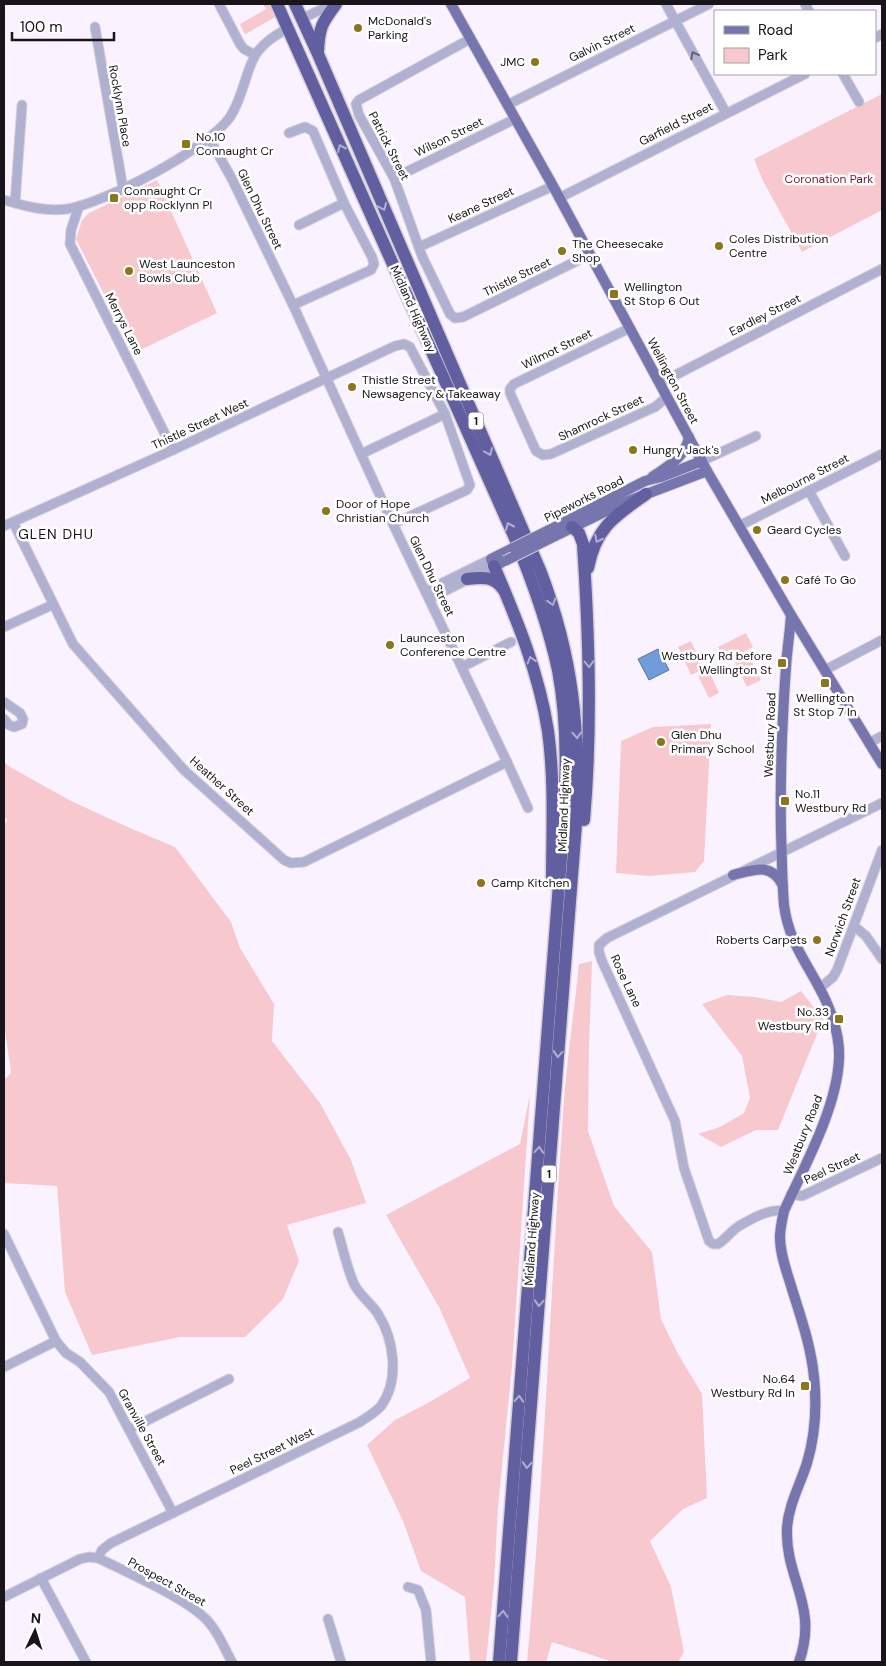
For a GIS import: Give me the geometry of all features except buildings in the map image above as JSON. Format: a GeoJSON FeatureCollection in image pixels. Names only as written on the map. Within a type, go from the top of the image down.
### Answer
{"type":"FeatureCollection","features":[{"type":"Feature","properties":{"kind":"highway","name":"Midland Highway"},"geometry":{"type":"LineString","coordinates":[[277,4],[514,536],[536,592],[549,634],[562,697],[566,756],[562,845],[499,1662]]}},
{"type":"Feature","properties":{"kind":"highway","name":"Midland Highway"},"geometry":{"type":"LineString","coordinates":[[295,4],[537,562],[549,593],[562,637],[574,706],[577,772],[576,824],[511,1662]]}},
{"type":"Feature","properties":{"kind":"highway"},"geometry":{"type":"LineString","coordinates":[[318,54],[319,33],[322,24],[335,4]]}},
{"type":"Feature","properties":{"kind":"highway"},"geometry":{"type":"LineString","coordinates":[[288,28],[301,20]]}},
{"type":"Feature","properties":{"kind":"highway"},"geometry":{"type":"LineString","coordinates":[[586,590],[590,557],[601,533],[644,486]]}},
{"type":"Feature","properties":{"kind":"highway"},"geometry":{"type":"LineString","coordinates":[[560,1031],[574,933],[588,770],[589,683],[586,590],[582,539],[579,533],[572,527]]}},
{"type":"Feature","properties":{"kind":"highway"},"geometry":{"type":"LineString","coordinates":[[498,560],[505,591],[533,665],[544,710],[550,755],[553,813],[550,996]]}},
{"type":"Feature","properties":{"kind":"highway"},"geometry":{"type":"LineString","coordinates":[[468,580],[482,577],[489,578],[497,582],[505,591]]}},
{"type":"Feature","properties":{"kind":"main road","name":"Wellington Street"},"geometry":{"type":"LineString","coordinates":[[450,4],[553,186],[704,466],[791,615],[882,764]]}},
{"type":"Feature","properties":{"kind":"main road"},"geometry":{"type":"LineString","coordinates":[[644,486],[682,455],[689,437]]}},
{"type":"Feature","properties":{"kind":"main road","name":"Pipeworks Road"},"geometry":{"type":"LineString","coordinates":[[498,560],[644,486],[704,466]]}},
{"type":"Feature","properties":{"kind":"main road","name":"Pipeworks Road"},"geometry":{"type":"LineString","coordinates":[[498,560],[513,548],[572,527],[623,503],[644,486]]}},
{"type":"Feature","properties":{"kind":"main road","name":"Westbury Road"},"geometry":{"type":"LineString","coordinates":[[791,615],[782,729],[782,854],[787,924],[792,939],[820,988],[835,1025],[838,1046],[838,1068],[826,1115],[784,1211],[780,1229],[785,1266],[809,1343],[816,1399],[811,1445],[790,1511],[787,1530],[790,1556],[805,1613],[805,1642],[799,1662]]}},
{"type":"Feature","properties":{"kind":"main road"},"geometry":{"type":"LineString","coordinates":[[733,875],[755,870],[765,870],[776,874],[783,884]]}},
{"type":"Feature","properties":{"kind":"street"},"geometry":{"type":"LineString","coordinates":[[219,4],[240,44],[244,49],[255,55]]}},
{"type":"Feature","properties":{"kind":"street"},"geometry":{"type":"LineString","coordinates":[[301,20],[335,4]]}},
{"type":"Feature","properties":{"kind":"street"},"geometry":{"type":"LineString","coordinates":[[666,4],[726,114]]}},
{"type":"Feature","properties":{"kind":"street","name":"Galvin Street"},"geometry":{"type":"LineString","coordinates":[[507,105],[709,4]]}},
{"type":"Feature","properties":{"kind":"street","name":"Rocklynn Place"},"geometry":{"type":"LineString","coordinates":[[94,27],[123,188]]}},
{"type":"Feature","properties":{"kind":"street"},"geometry":{"type":"LineString","coordinates":[[22,105],[8,203],[53,210],[79,206],[99,200],[160,169],[209,138],[224,124],[233,112],[255,55],[272,38],[288,28]]}},
{"type":"Feature","properties":{"kind":"street","name":"Patrick Street"},"geometry":{"type":"LineString","coordinates":[[455,318],[450,314],[420,247],[394,178],[370,137],[359,115],[356,104],[359,100],[470,39]]}},
{"type":"Feature","properties":{"kind":"street","name":"Garfield Street"},"geometry":{"type":"LineString","coordinates":[[559,198],[803,75]]}},
{"type":"Feature","properties":{"kind":"street"},"geometry":{"type":"LineString","coordinates":[[844,75],[859,102]]}},
{"type":"Feature","properties":{"kind":"street","name":"Wilson Street"},"geometry":{"type":"LineString","coordinates":[[394,178],[515,120]]}},
{"type":"Feature","properties":{"kind":"street"},"geometry":{"type":"LineString","coordinates":[[289,133],[303,127],[311,128],[344,203],[372,257],[374,267],[372,270],[293,305]]}},
{"type":"Feature","properties":{"kind":"street","name":"Glen Dhu Street"},"geometry":{"type":"LineString","coordinates":[[209,138],[232,179],[293,305],[393,524],[508,762],[528,808]]}},
{"type":"Feature","properties":{"kind":"street","name":"Keane Street"},"geometry":{"type":"LineString","coordinates":[[420,247],[553,186]]}},
{"type":"Feature","properties":{"kind":"street"},"geometry":{"type":"LineString","coordinates":[[299,225],[344,203]]}},
{"type":"Feature","properties":{"kind":"street","name":"Merrys Lane"},"geometry":{"type":"LineString","coordinates":[[79,206],[71,230],[70,244],[173,450]]}},
{"type":"Feature","properties":{"kind":"street","name":"Thistle Street"},"geometry":{"type":"LineString","coordinates":[[455,318],[463,317],[590,255]]}},
{"type":"Feature","properties":{"kind":"street","name":"Eardley Street"},"geometry":{"type":"LineString","coordinates":[[660,383],[882,269]]}},
{"type":"Feature","properties":{"kind":"street","name":"Wilmot Street"},"geometry":{"type":"LineString","coordinates":[[543,455],[536,451],[510,393],[510,389],[514,384],[630,328]]}},
{"type":"Feature","properties":{"kind":"street","name":"Thistle Street West"},"geometry":{"type":"LineString","coordinates":[[4,526],[173,450],[395,346],[406,344],[410,347],[445,414]]}},
{"type":"Feature","properties":{"kind":"street","name":"Shamrock Street"},"geometry":{"type":"LineString","coordinates":[[543,455],[551,454],[655,407],[667,397]]}},
{"type":"Feature","properties":{"kind":"street"},"geometry":{"type":"LineString","coordinates":[[361,454],[445,414],[470,481],[470,488],[393,524]]}},
{"type":"Feature","properties":{"kind":"street","name":"Pipeworks Road"},"geometry":{"type":"LineString","coordinates":[[704,466],[756,436]]}},
{"type":"Feature","properties":{"kind":"street","name":"Melbourne Street"},"geometry":{"type":"LineString","coordinates":[[739,526],[882,454]]}},
{"type":"Feature","properties":{"kind":"street"},"geometry":{"type":"LineString","coordinates":[[808,491],[845,556]]}},
{"type":"Feature","properties":{"kind":"street","name":"Heather Street"},"geometry":{"type":"LineString","coordinates":[[13,522],[52,605],[73,644],[174,759],[284,860],[292,863],[304,862],[508,762]]}},
{"type":"Feature","properties":{"kind":"street","name":"Pipeworks Road"},"geometry":{"type":"LineString","coordinates":[[428,595],[498,560]]}},
{"type":"Feature","properties":{"kind":"street","name":"Pipeworks Road"},"geometry":{"type":"LineString","coordinates":[[428,595],[468,580],[498,560]]}},
{"type":"Feature","properties":{"kind":"street"},"geometry":{"type":"LineString","coordinates":[[4,626],[52,605]]}},
{"type":"Feature","properties":{"kind":"street"},"geometry":{"type":"LineString","coordinates":[[825,670],[882,640]]}},
{"type":"Feature","properties":{"kind":"street"},"geometry":{"type":"LineString","coordinates":[[462,667],[511,642]]}},
{"type":"Feature","properties":{"kind":"street"},"geometry":{"type":"LineString","coordinates":[[4,702],[20,713],[23,720],[22,724],[14,727],[9,726],[4,719]]}},
{"type":"Feature","properties":{"kind":"street"},"geometry":{"type":"LineString","coordinates":[[869,742],[882,736]]}},
{"type":"Feature","properties":{"kind":"street","name":"Rose Lane"},"geometry":{"type":"LineString","coordinates":[[784,1211],[767,1213],[738,1226],[718,1244],[713,1244],[709,1241],[684,1168],[675,1120],[602,961],[598,948],[601,942],[607,938],[882,804]]}},
{"type":"Feature","properties":{"kind":"street","name":"Norwich Street"},"geometry":{"type":"LineString","coordinates":[[820,988],[834,976],[882,850]]}},
{"type":"Feature","properties":{"kind":"street"},"geometry":{"type":"LineString","coordinates":[[854,926],[866,936],[882,959]]}},
{"type":"Feature","properties":{"kind":"street","name":"Peel Street"},"geometry":{"type":"LineString","coordinates":[[792,1194],[802,1196],[882,1158]]}},
{"type":"Feature","properties":{"kind":"street","name":"Peel Street West"},"geometry":{"type":"LineString","coordinates":[[98,1558],[102,1550],[111,1543],[360,1422],[371,1415],[386,1398],[393,1373],[393,1361],[388,1336],[378,1315],[359,1293],[354,1284],[338,1232]]}},
{"type":"Feature","properties":{"kind":"street","name":"Granville Street"},"geometry":{"type":"LineString","coordinates":[[4,1234],[56,1341],[66,1353],[80,1362],[109,1392],[173,1513]]}},
{"type":"Feature","properties":{"kind":"street"},"geometry":{"type":"LineString","coordinates":[[4,1367],[56,1341]]}},
{"type":"Feature","properties":{"kind":"street"},"geometry":{"type":"LineString","coordinates":[[130,1429],[229,1379]]}},
{"type":"Feature","properties":{"kind":"street"},"geometry":{"type":"LineString","coordinates":[[4,1597],[80,1558],[98,1558]]}},
{"type":"Feature","properties":{"kind":"street","name":"Prospect Street"},"geometry":{"type":"LineString","coordinates":[[98,1558],[177,1599],[202,1615],[211,1624],[232,1662]]}},
{"type":"Feature","properties":{"kind":"street"},"geometry":{"type":"LineString","coordinates":[[41,1578],[86,1662]]}},
{"type":"Feature","properties":{"kind":"street"},"geometry":{"type":"LineString","coordinates":[[408,1587],[419,1587],[426,1610],[431,1662]]}},
{"type":"Feature","properties":{"kind":"street"},"geometry":{"type":"LineString","coordinates":[[328,1619],[342,1662]]}},
{"type":"Feature","properties":{"kind":"green space"},"geometry":{"type":"Polygon","coordinates":[[[263,4],[272,4],[277,16],[246,34],[244,33],[240,24],[266,9],[263,4]]]}},
{"type":"Feature","properties":{"kind":"green space","name":"Coronation Park"},"geometry":{"type":"Polygon","coordinates":[[[882,94],[882,210],[802,252],[763,181],[754,159],[882,94]]]}},
{"type":"Feature","properties":{"kind":"green space"},"geometry":{"type":"Polygon","coordinates":[[[157,180],[217,313],[134,353],[76,239],[82,220],[89,213],[157,180]]]}},
{"type":"Feature","properties":{"kind":"green space"},"geometry":{"type":"Polygon","coordinates":[[[746,633],[753,647],[725,661],[718,647],[746,633]]]}},
{"type":"Feature","properties":{"kind":"green space"},"geometry":{"type":"Polygon","coordinates":[[[691,641],[704,669],[691,675],[678,647],[691,641]]]}},
{"type":"Feature","properties":{"kind":"green space"},"geometry":{"type":"Polygon","coordinates":[[[747,652],[761,680],[747,687],[733,659],[747,652]]]}},
{"type":"Feature","properties":{"kind":"green space"},"geometry":{"type":"Polygon","coordinates":[[[709,671],[719,693],[709,698],[698,676],[709,671]]]}},
{"type":"Feature","properties":{"kind":"green space"},"geometry":{"type":"Polygon","coordinates":[[[711,724],[704,861],[695,872],[649,876],[616,873],[621,741],[653,727],[711,724]]]}},
{"type":"Feature","properties":{"kind":"green space"},"geometry":{"type":"Polygon","coordinates":[[[4,762],[71,801],[175,847],[231,922],[240,948],[274,1004],[272,1041],[320,1103],[351,1160],[366,1203],[287,1225],[299,1261],[283,1299],[245,1337],[180,1337],[92,1355],[65,1292],[57,1186],[4,1183],[4,1080],[11,1073],[4,1023],[4,827],[7,820],[4,816],[4,762]]]}},
{"type":"Feature","properties":{"kind":"green space"},"geometry":{"type":"Polygon","coordinates":[[[592,961],[588,1131],[614,1206],[652,1252],[661,1319],[677,1352],[702,1394],[707,1498],[683,1509],[650,1541],[671,1587],[684,1652],[678,1662],[613,1662],[552,1642],[546,1662],[527,1662],[538,1525],[566,1076],[579,964],[592,961]]]}},
{"type":"Feature","properties":{"kind":"green space"},"geometry":{"type":"Polygon","coordinates":[[[801,991],[823,1019],[778,1130],[756,1130],[721,1147],[698,1134],[720,1127],[744,1113],[750,1098],[742,1056],[702,1004],[727,995],[755,997],[781,1002],[801,991]]]}},
{"type":"Feature","properties":{"kind":"green space"},"geometry":{"type":"Polygon","coordinates":[[[530,1094],[512,1367],[498,1507],[494,1584],[486,1662],[470,1662],[465,1597],[421,1571],[403,1521],[367,1445],[395,1420],[470,1378],[440,1309],[386,1215],[520,1144],[530,1094]]]}},
{"type":"Feature","properties":{"kind":"water"},"geometry":{"type":"Polygon","coordinates":[[[658,649],[669,670],[649,680],[638,659],[658,649]]]}},
{"type":"Feature","properties":{"kind":"place","name":"McDonald's Parking"},"geometry":{"type":"Point","coordinates":[358,28]}},
{"type":"Feature","properties":{"kind":"place","name":"JMC"},"geometry":{"type":"Point","coordinates":[535,62]}},
{"type":"Feature","properties":{"kind":"place","name":"No.10 Connaught Cr"},"geometry":{"type":"Point","coordinates":[186,144]}},
{"type":"Feature","properties":{"kind":"place","name":"Connaught Cr opp Rocklynn Pl"},"geometry":{"type":"Point","coordinates":[114,198]}},
{"type":"Feature","properties":{"kind":"place","name":"Coles Distribution Centre"},"geometry":{"type":"Point","coordinates":[719,246]}},
{"type":"Feature","properties":{"kind":"place","name":"The Cheesecake Shop"},"geometry":{"type":"Point","coordinates":[562,251]}},
{"type":"Feature","properties":{"kind":"place","name":"West Launceston Bowls Club"},"geometry":{"type":"Point","coordinates":[129,271]}},
{"type":"Feature","properties":{"kind":"place","name":"Wellington St Stop 6 Out"},"geometry":{"type":"Point","coordinates":[614,294]}},
{"type":"Feature","properties":{"kind":"place","name":"Thistle Street Newsagency & Takeaway"},"geometry":{"type":"Point","coordinates":[352,387]}},
{"type":"Feature","properties":{"kind":"place","name":"Hungry Jack's"},"geometry":{"type":"Point","coordinates":[633,450]}},
{"type":"Feature","properties":{"kind":"place","name":"Door of Hope Christian Church"},"geometry":{"type":"Point","coordinates":[326,511]}},
{"type":"Feature","properties":{"kind":"place","name":"Geard Cycles"},"geometry":{"type":"Point","coordinates":[757,530]}},
{"type":"Feature","properties":{"kind":"place","name":"Café To Go"},"geometry":{"type":"Point","coordinates":[785,580]}},
{"type":"Feature","properties":{"kind":"place","name":"Launceston Conference Centre"},"geometry":{"type":"Point","coordinates":[390,645]}},
{"type":"Feature","properties":{"kind":"place","name":"Westbury Rd before Wellington St"},"geometry":{"type":"Point","coordinates":[782,663]}},
{"type":"Feature","properties":{"kind":"place","name":"Wellington St Stop 7 In"},"geometry":{"type":"Point","coordinates":[825,683]}},
{"type":"Feature","properties":{"kind":"place","name":"Glen Dhu Primary School"},"geometry":{"type":"Point","coordinates":[661,742]}},
{"type":"Feature","properties":{"kind":"place","name":"No.11 Westbury Rd"},"geometry":{"type":"Point","coordinates":[785,801]}},
{"type":"Feature","properties":{"kind":"place","name":"Camp Kitchen"},"geometry":{"type":"Point","coordinates":[481,883]}},
{"type":"Feature","properties":{"kind":"place","name":"Roberts Carpets"},"geometry":{"type":"Point","coordinates":[817,940]}},
{"type":"Feature","properties":{"kind":"place","name":"No.33 Westbury Rd"},"geometry":{"type":"Point","coordinates":[839,1019]}},
{"type":"Feature","properties":{"kind":"place","name":"No.64 Westbury Rd In"},"geometry":{"type":"Point","coordinates":[805,1386]}},
{"type":"Feature","properties":{"kind":"district","name":"GLEN DHU"},"geometry":{"type":"Point","coordinates":[56,534]}}]}
